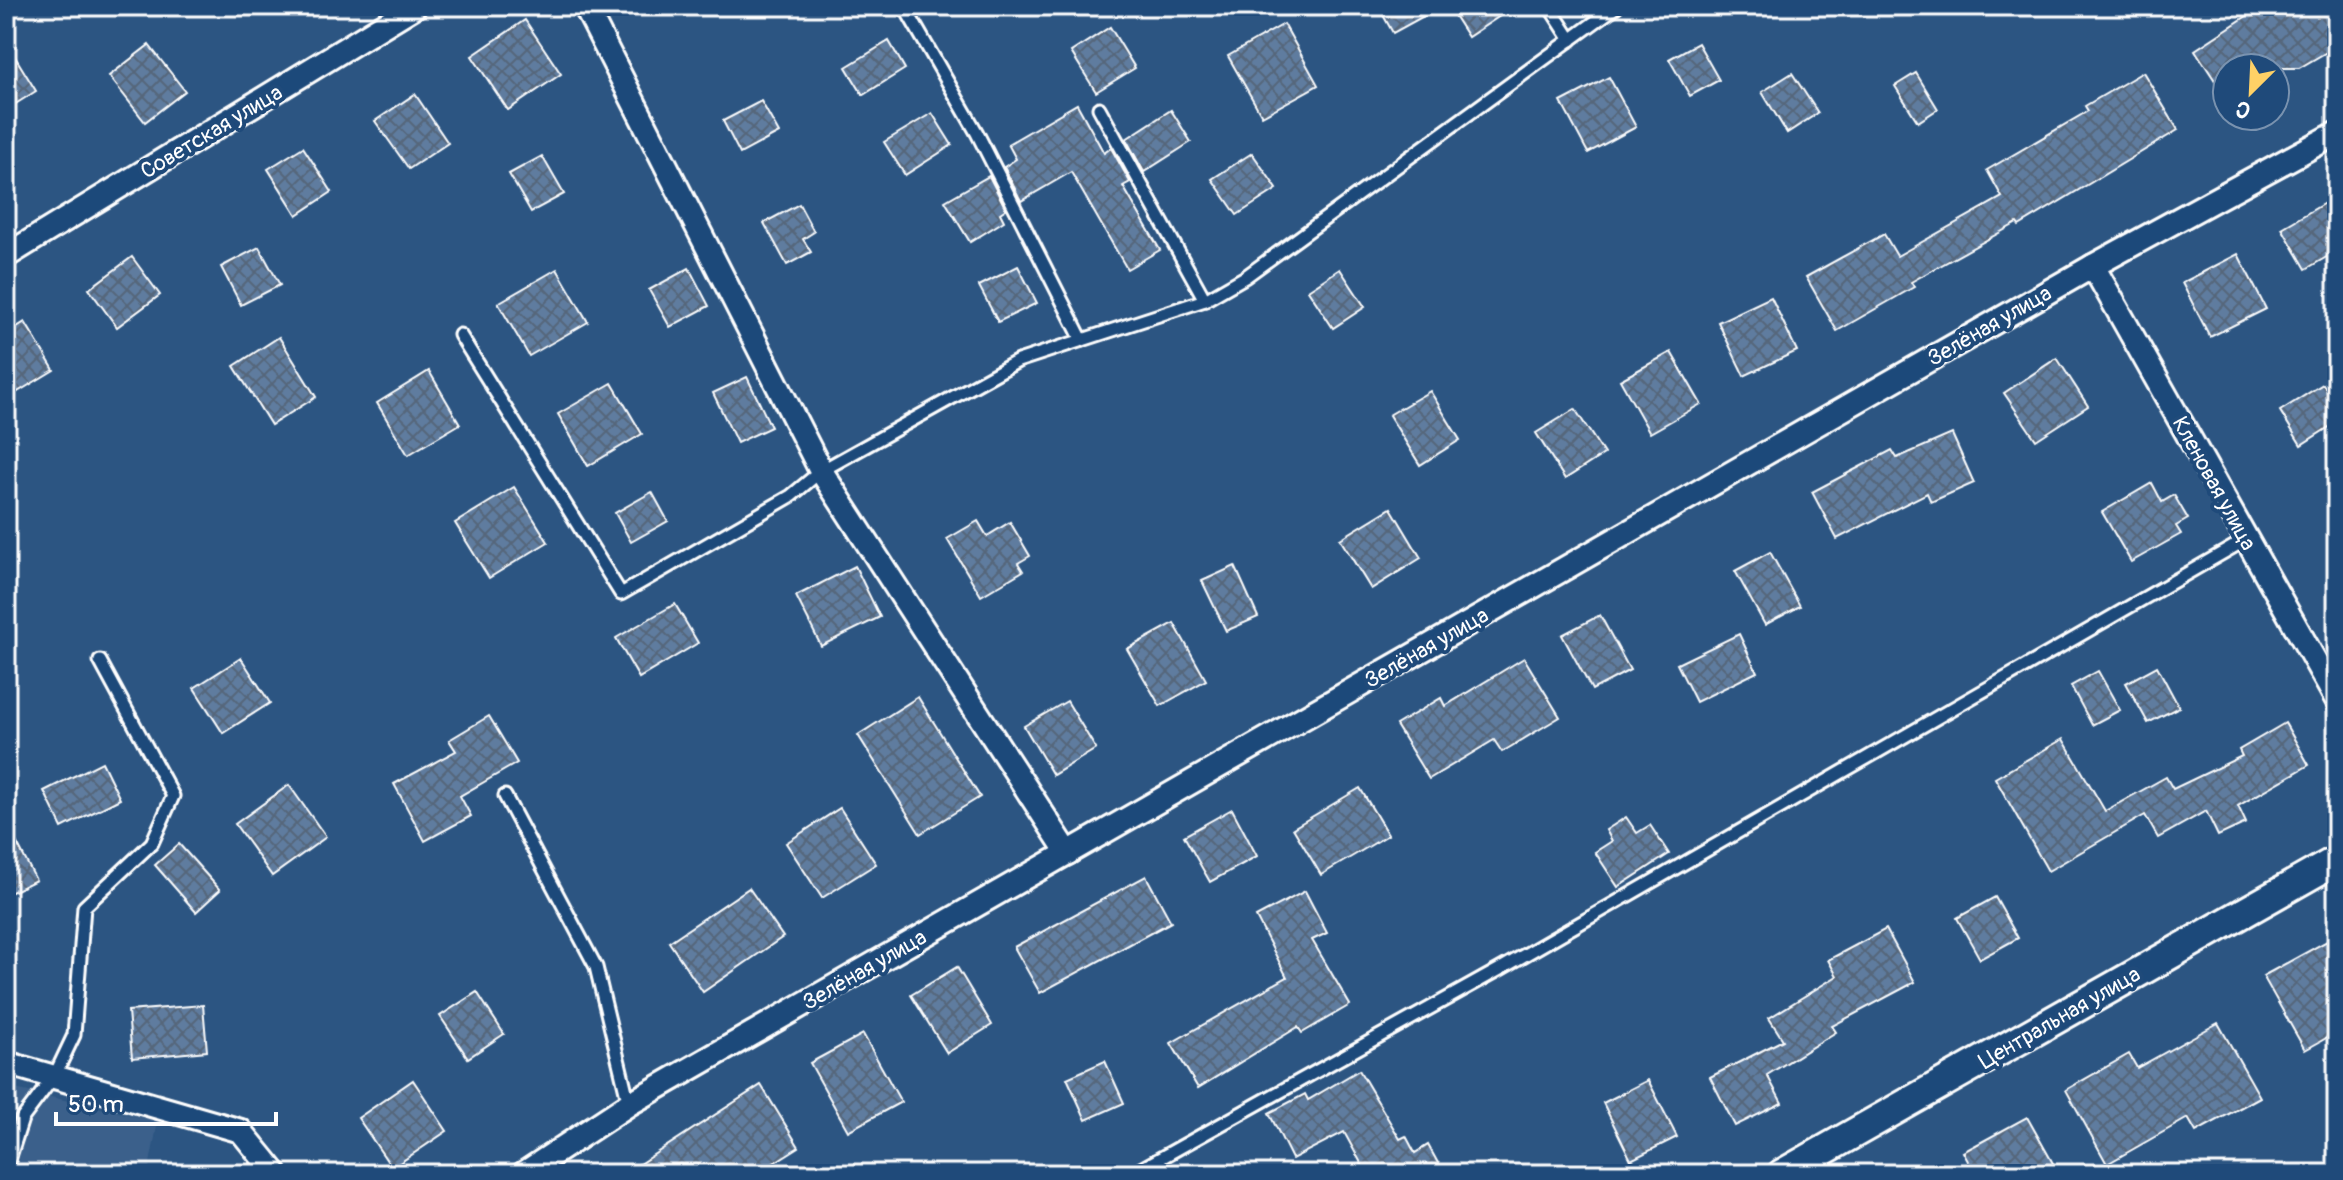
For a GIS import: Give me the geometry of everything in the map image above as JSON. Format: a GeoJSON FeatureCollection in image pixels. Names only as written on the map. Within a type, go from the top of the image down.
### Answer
{"type":"FeatureCollection","features":[{"type":"Feature","properties":{"kind":"street","name":"Советская улица"},"geometry":{"type":"LineString","coordinates":[[6,256],[415,6]]}},
{"type":"Feature","properties":{"kind":"street"},"geometry":{"type":"LineString","coordinates":[[585,6],[821,471],[1068,853]]}},
{"type":"Feature","properties":{"kind":"street","name":"Зелёная улица"},"geometry":{"type":"LineString","coordinates":[[523,1174],[629,1104],[2093,266],[2337,133]]}},
{"type":"Feature","properties":{"kind":"street","name":"Кленовая улица"},"geometry":{"type":"LineString","coordinates":[[2093,266],[2337,700]]}},
{"type":"Feature","properties":{"kind":"street","name":"Центральная улица"},"geometry":{"type":"LineString","coordinates":[[1792,1171],[2337,860]]}},
{"type":"Feature","properties":{"kind":"street"},"geometry":{"type":"LineString","coordinates":[[6,1063],[241,1131],[276,1174]]}},
{"type":"Feature","properties":{"kind":"lane"},"geometry":{"type":"LineString","coordinates":[[904,6],[977,133],[1082,340]]}},
{"type":"Feature","properties":{"kind":"lane"},"geometry":{"type":"LineString","coordinates":[[1549,6],[1571,40]]}},
{"type":"Feature","properties":{"kind":"lane"},"geometry":{"type":"LineString","coordinates":[[460,335],[621,594],[791,496],[821,471],[1018,361],[1205,300],[1245,277],[1617,6]]}},
{"type":"Feature","properties":{"kind":"lane"},"geometry":{"type":"LineString","coordinates":[[1099,108],[1205,300]]}},
{"type":"Feature","properties":{"kind":"lane"},"geometry":{"type":"LineString","coordinates":[[1132,1174],[1502,968],[2247,539]]}},
{"type":"Feature","properties":{"kind":"lane"},"geometry":{"type":"LineString","coordinates":[[6,1169],[22,1119],[55,1075],[74,1035],[84,907],[152,843],[173,796],[100,661]]}},
{"type":"Feature","properties":{"kind":"lane"},"geometry":{"type":"LineString","coordinates":[[505,796],[596,967],[629,1104]]}},
{"type":"Feature","properties":{"kind":"shaded area"},"geometry":{"type":"Polygon","coordinates":[[[6,1087],[158,1121],[148,1174],[6,1174],[6,1087]]]}},
{"type":"Feature","properties":{"kind":"building"},"geometry":{"type":"Polygon","coordinates":[[[1378,6],[1442,6],[1393,33],[1378,6]]]}},
{"type":"Feature","properties":{"kind":"building"},"geometry":{"type":"Polygon","coordinates":[[[1448,6],[1515,6],[1468,37],[1448,6]]]}},
{"type":"Feature","properties":{"kind":"building"},"geometry":{"type":"Polygon","coordinates":[[[2262,6],[2332,6],[2337,15],[2337,46],[2299,68],[2291,68],[2291,52],[2211,52],[2211,74],[2195,50],[2262,6]]]}},
{"type":"Feature","properties":{"kind":"building"},"geometry":{"type":"Polygon","coordinates":[[[525,20],[561,74],[508,110],[472,56],[525,20]]]}},
{"type":"Feature","properties":{"kind":"building"},"geometry":{"type":"Polygon","coordinates":[[[1284,24],[1318,85],[1262,116],[1228,56],[1284,24]]]}},
{"type":"Feature","properties":{"kind":"building"},"geometry":{"type":"Polygon","coordinates":[[[1110,27],[1135,68],[1096,92],[1071,52],[1110,27]]]}},
{"type":"Feature","properties":{"kind":"building"},"geometry":{"type":"Polygon","coordinates":[[[889,41],[905,69],[863,95],[846,67],[889,41]]]}},
{"type":"Feature","properties":{"kind":"building"},"geometry":{"type":"Polygon","coordinates":[[[6,42],[36,91],[6,110],[6,42]]]}},
{"type":"Feature","properties":{"kind":"building"},"geometry":{"type":"Polygon","coordinates":[[[1698,43],[1719,80],[1690,96],[1669,59],[1698,43]]]}},
{"type":"Feature","properties":{"kind":"building"},"geometry":{"type":"Polygon","coordinates":[[[149,45],[185,91],[145,122],[109,76],[149,45]]]}},
{"type":"Feature","properties":{"kind":"building"},"geometry":{"type":"Polygon","coordinates":[[[2143,72],[2178,130],[2019,226],[2017,223],[1911,282],[1914,287],[1837,331],[1806,277],[1884,234],[1897,256],[2002,197],[1987,170],[2088,111],[2085,106],[2143,72]]]}},
{"type":"Feature","properties":{"kind":"building"},"geometry":{"type":"Polygon","coordinates":[[[1792,73],[1818,113],[1787,133],[1762,92],[1792,73]]]}},
{"type":"Feature","properties":{"kind":"building"},"geometry":{"type":"Polygon","coordinates":[[[1916,73],[1938,109],[1918,122],[1895,86],[1916,73]]]}},
{"type":"Feature","properties":{"kind":"building"},"geometry":{"type":"Polygon","coordinates":[[[1609,77],[1636,127],[1588,153],[1561,102],[1609,77]]]}},
{"type":"Feature","properties":{"kind":"building"},"geometry":{"type":"Polygon","coordinates":[[[415,94],[448,143],[409,169],[375,121],[415,94]]]}},
{"type":"Feature","properties":{"kind":"building"},"geometry":{"type":"Polygon","coordinates":[[[761,101],[779,133],[740,154],[723,121],[761,101]]]}},
{"type":"Feature","properties":{"kind":"building"},"geometry":{"type":"Polygon","coordinates":[[[1077,104],[1104,153],[1111,148],[1130,182],[1123,186],[1160,250],[1127,269],[1071,172],[1021,201],[1004,167],[1016,159],[1008,144],[1077,104]]]}},
{"type":"Feature","properties":{"kind":"building"},"geometry":{"type":"Polygon","coordinates":[[[1171,110],[1191,142],[1144,172],[1126,139],[1171,110]]]}},
{"type":"Feature","properties":{"kind":"building"},"geometry":{"type":"Polygon","coordinates":[[[932,113],[952,145],[905,175],[884,142],[932,113]]]}},
{"type":"Feature","properties":{"kind":"building"},"geometry":{"type":"Polygon","coordinates":[[[303,147],[332,192],[297,215],[268,169],[303,147]]]}},
{"type":"Feature","properties":{"kind":"building"},"geometry":{"type":"Polygon","coordinates":[[[1252,153],[1277,189],[1237,215],[1212,179],[1252,153]]]}},
{"type":"Feature","properties":{"kind":"building"},"geometry":{"type":"Polygon","coordinates":[[[542,156],[564,194],[531,212],[509,174],[542,156]]]}},
{"type":"Feature","properties":{"kind":"building"},"geometry":{"type":"Polygon","coordinates":[[[989,176],[1006,209],[1000,213],[1004,221],[970,242],[945,201],[989,176]]]}},
{"type":"Feature","properties":{"kind":"building"},"geometry":{"type":"Polygon","coordinates":[[[2328,201],[2337,216],[2337,251],[2306,269],[2282,228],[2328,201]]]}},
{"type":"Feature","properties":{"kind":"building"},"geometry":{"type":"Polygon","coordinates":[[[799,204],[814,232],[803,239],[811,252],[787,265],[764,223],[799,204]]]}},
{"type":"Feature","properties":{"kind":"building"},"geometry":{"type":"Polygon","coordinates":[[[259,247],[280,285],[241,305],[221,267],[259,247]]]}},
{"type":"Feature","properties":{"kind":"building"},"geometry":{"type":"Polygon","coordinates":[[[2238,254],[2266,309],[2210,337],[2182,283],[2238,254]]]}},
{"type":"Feature","properties":{"kind":"building"},"geometry":{"type":"Polygon","coordinates":[[[132,257],[160,295],[117,327],[89,289],[132,257]]]}},
{"type":"Feature","properties":{"kind":"building"},"geometry":{"type":"Polygon","coordinates":[[[1018,266],[1037,303],[998,322],[979,286],[1018,266]]]}},
{"type":"Feature","properties":{"kind":"building"},"geometry":{"type":"Polygon","coordinates":[[[689,268],[709,306],[670,327],[649,290],[689,268]]]}},
{"type":"Feature","properties":{"kind":"building"},"geometry":{"type":"Polygon","coordinates":[[[557,269],[588,322],[529,356],[498,303],[557,269]]]}},
{"type":"Feature","properties":{"kind":"building"},"geometry":{"type":"Polygon","coordinates":[[[1340,269],[1365,307],[1333,328],[1308,290],[1340,269]]]}},
{"type":"Feature","properties":{"kind":"building"},"geometry":{"type":"Polygon","coordinates":[[[1771,297],[1797,351],[1744,376],[1718,322],[1771,297]]]}},
{"type":"Feature","properties":{"kind":"building"},"geometry":{"type":"Polygon","coordinates":[[[25,322],[54,370],[6,399],[6,334],[25,322]]]}},
{"type":"Feature","properties":{"kind":"building"},"geometry":{"type":"Polygon","coordinates":[[[279,337],[316,397],[271,425],[234,366],[279,337]]]}},
{"type":"Feature","properties":{"kind":"building"},"geometry":{"type":"Polygon","coordinates":[[[1671,352],[1701,404],[1650,433],[1620,380],[1671,352]]]}},
{"type":"Feature","properties":{"kind":"building"},"geometry":{"type":"Polygon","coordinates":[[[2057,358],[2088,406],[2036,440],[2004,393],[2057,358]]]}},
{"type":"Feature","properties":{"kind":"building"},"geometry":{"type":"Polygon","coordinates":[[[429,371],[460,424],[408,455],[377,403],[429,371]]]}},
{"type":"Feature","properties":{"kind":"building"},"geometry":{"type":"Polygon","coordinates":[[[747,377],[771,427],[737,443],[713,393],[747,377]]]}},
{"type":"Feature","properties":{"kind":"building"},"geometry":{"type":"Polygon","coordinates":[[[612,383],[642,434],[588,466],[558,414],[612,383]]]}},
{"type":"Feature","properties":{"kind":"building"},"geometry":{"type":"Polygon","coordinates":[[[2323,384],[2337,407],[2337,422],[2301,445],[2280,411],[2323,384]]]}},
{"type":"Feature","properties":{"kind":"building"},"geometry":{"type":"Polygon","coordinates":[[[1430,391],[1460,440],[1420,465],[1389,415],[1430,391]]]}},
{"type":"Feature","properties":{"kind":"building"},"geometry":{"type":"Polygon","coordinates":[[[1575,409],[1604,454],[1565,479],[1536,433],[1575,409]]]}},
{"type":"Feature","properties":{"kind":"building"},"geometry":{"type":"Polygon","coordinates":[[[1952,434],[1974,483],[1931,502],[1927,493],[1837,539],[1812,492],[1892,450],[1897,458],[1952,434]]]}},
{"type":"Feature","properties":{"kind":"building"},"geometry":{"type":"Polygon","coordinates":[[[2152,483],[2162,502],[2174,495],[2188,519],[2176,526],[2181,534],[2131,562],[2102,512],[2152,483]]]}},
{"type":"Feature","properties":{"kind":"building"},"geometry":{"type":"Polygon","coordinates":[[[514,487],[548,542],[489,578],[455,523],[514,487]]]}},
{"type":"Feature","properties":{"kind":"building"},"geometry":{"type":"Polygon","coordinates":[[[652,492],[668,521],[631,542],[615,513],[652,492]]]}},
{"type":"Feature","properties":{"kind":"building"},"geometry":{"type":"Polygon","coordinates":[[[1391,508],[1421,558],[1371,589],[1340,539],[1391,508]]]}},
{"type":"Feature","properties":{"kind":"building"},"geometry":{"type":"Polygon","coordinates":[[[978,521],[987,536],[1010,522],[1030,556],[1018,563],[1023,571],[981,596],[947,539],[978,521]]]}},
{"type":"Feature","properties":{"kind":"building"},"geometry":{"type":"Polygon","coordinates":[[[1770,552],[1800,606],[1765,625],[1735,571],[1770,552]]]}},
{"type":"Feature","properties":{"kind":"building"},"geometry":{"type":"Polygon","coordinates":[[[855,566],[880,617],[821,646],[796,596],[855,566]]]}},
{"type":"Feature","properties":{"kind":"building"},"geometry":{"type":"Polygon","coordinates":[[[1235,566],[1258,617],[1226,631],[1202,581],[1235,566]]]}},
{"type":"Feature","properties":{"kind":"building"},"geometry":{"type":"Polygon","coordinates":[[[675,604],[698,643],[639,678],[616,638],[675,604]]]}},
{"type":"Feature","properties":{"kind":"building"},"geometry":{"type":"Polygon","coordinates":[[[1600,615],[1630,670],[1592,690],[1562,635],[1600,615]]]}},
{"type":"Feature","properties":{"kind":"building"},"geometry":{"type":"Polygon","coordinates":[[[1174,623],[1206,680],[1160,706],[1127,649],[1174,623]]]}},
{"type":"Feature","properties":{"kind":"building"},"geometry":{"type":"Polygon","coordinates":[[[1739,634],[1757,672],[1696,702],[1677,664],[1739,634]]]}},
{"type":"Feature","properties":{"kind":"building"},"geometry":{"type":"Polygon","coordinates":[[[241,658],[270,703],[223,733],[194,688],[241,658]]]}},
{"type":"Feature","properties":{"kind":"building"},"geometry":{"type":"Polygon","coordinates":[[[1524,658],[1560,717],[1502,752],[1494,740],[1429,779],[1396,725],[1441,698],[1445,706],[1524,658]]]}},
{"type":"Feature","properties":{"kind":"building"},"geometry":{"type":"Polygon","coordinates":[[[2157,666],[2179,707],[2148,723],[2126,683],[2157,666]]]}},
{"type":"Feature","properties":{"kind":"building"},"geometry":{"type":"Polygon","coordinates":[[[2098,671],[2120,710],[2092,725],[2071,686],[2098,671]]]}},
{"type":"Feature","properties":{"kind":"building"},"geometry":{"type":"Polygon","coordinates":[[[918,697],[980,797],[920,834],[858,735],[918,697]]]}},
{"type":"Feature","properties":{"kind":"building"},"geometry":{"type":"Polygon","coordinates":[[[1067,701],[1096,749],[1053,775],[1024,726],[1067,701]]]}},
{"type":"Feature","properties":{"kind":"building"},"geometry":{"type":"Polygon","coordinates":[[[489,716],[517,763],[460,796],[471,816],[425,841],[394,784],[456,751],[449,740],[489,716]]]}},
{"type":"Feature","properties":{"kind":"building"},"geometry":{"type":"Polygon","coordinates":[[[2285,723],[2309,765],[2238,806],[2246,823],[2218,836],[2206,811],[2158,838],[2145,815],[2048,871],[1995,778],[2063,739],[2105,811],[2166,777],[2173,789],[2242,756],[2239,750],[2285,723]]]}},
{"type":"Feature","properties":{"kind":"building"},"geometry":{"type":"Polygon","coordinates":[[[102,762],[120,799],[62,828],[44,791],[102,762]]]}},
{"type":"Feature","properties":{"kind":"building"},"geometry":{"type":"Polygon","coordinates":[[[289,785],[326,837],[272,876],[235,824],[289,785]]]}},
{"type":"Feature","properties":{"kind":"building"},"geometry":{"type":"Polygon","coordinates":[[[1360,788],[1388,835],[1321,875],[1293,828],[1360,788]]]}},
{"type":"Feature","properties":{"kind":"building"},"geometry":{"type":"Polygon","coordinates":[[[840,808],[876,864],[822,898],[786,843],[840,808]]]}},
{"type":"Feature","properties":{"kind":"building"},"geometry":{"type":"Polygon","coordinates":[[[1232,809],[1257,856],[1210,882],[1184,836],[1232,809]]]}},
{"type":"Feature","properties":{"kind":"building"},"geometry":{"type":"Polygon","coordinates":[[[1626,817],[1637,833],[1650,825],[1669,854],[1618,887],[1595,852],[1612,841],[1606,830],[1626,817]]]}},
{"type":"Feature","properties":{"kind":"building"},"geometry":{"type":"Polygon","coordinates":[[[6,822],[36,880],[6,895],[6,822]]]}},
{"type":"Feature","properties":{"kind":"building"},"geometry":{"type":"Polygon","coordinates":[[[179,844],[220,890],[196,912],[155,865],[179,844]]]}},
{"type":"Feature","properties":{"kind":"building"},"geometry":{"type":"Polygon","coordinates":[[[1146,876],[1171,922],[1040,993],[1014,947],[1146,876]]]}},
{"type":"Feature","properties":{"kind":"building"},"geometry":{"type":"Polygon","coordinates":[[[749,888],[783,937],[703,992],[669,942],[749,888]]]}},
{"type":"Feature","properties":{"kind":"building"},"geometry":{"type":"Polygon","coordinates":[[[1305,891],[1327,933],[1312,940],[1350,1005],[1302,1033],[1298,1027],[1198,1088],[1171,1043],[1287,977],[1256,917],[1305,891]]]}},
{"type":"Feature","properties":{"kind":"building"},"geometry":{"type":"Polygon","coordinates":[[[1995,897],[2018,938],[1980,959],[1957,918],[1995,897]]]}},
{"type":"Feature","properties":{"kind":"building"},"geometry":{"type":"Polygon","coordinates":[[[1886,929],[1915,982],[1832,1026],[1836,1032],[1767,1075],[1782,1103],[1735,1126],[1710,1077],[1783,1040],[1769,1018],[1837,976],[1828,960],[1886,929]]]}},
{"type":"Feature","properties":{"kind":"building"},"geometry":{"type":"Polygon","coordinates":[[[2327,941],[2337,959],[2337,1032],[2305,1050],[2263,976],[2327,941]]]}},
{"type":"Feature","properties":{"kind":"building"},"geometry":{"type":"Polygon","coordinates":[[[957,967],[992,1025],[947,1053],[911,995],[957,967]]]}},
{"type":"Feature","properties":{"kind":"building"},"geometry":{"type":"Polygon","coordinates":[[[477,992],[504,1034],[468,1058],[440,1016],[477,992]]]}},
{"type":"Feature","properties":{"kind":"building"},"geometry":{"type":"Polygon","coordinates":[[[203,1005],[207,1051],[132,1058],[128,1011],[203,1005]]]}},
{"type":"Feature","properties":{"kind":"building"},"geometry":{"type":"Polygon","coordinates":[[[2218,1023],[2260,1097],[2196,1132],[2188,1118],[2107,1164],[2066,1090],[2129,1054],[2137,1068],[2218,1023]]]}},
{"type":"Feature","properties":{"kind":"building"},"geometry":{"type":"Polygon","coordinates":[[[863,1034],[901,1102],[848,1131],[810,1063],[863,1034]]]}},
{"type":"Feature","properties":{"kind":"building"},"geometry":{"type":"Polygon","coordinates":[[[1105,1061],[1124,1103],[1086,1120],[1067,1078],[1105,1061]]]}},
{"type":"Feature","properties":{"kind":"building"},"geometry":{"type":"Polygon","coordinates":[[[1359,1070],[1400,1139],[1406,1136],[1415,1153],[1428,1145],[1444,1174],[1367,1174],[1344,1132],[1292,1159],[1269,1113],[1305,1094],[1308,1100],[1359,1070]]]}},
{"type":"Feature","properties":{"kind":"building"},"geometry":{"type":"Polygon","coordinates":[[[413,1080],[447,1131],[392,1168],[358,1118],[413,1080]]]}},
{"type":"Feature","properties":{"kind":"building"},"geometry":{"type":"Polygon","coordinates":[[[1648,1080],[1677,1137],[1631,1160],[1603,1103],[1648,1080]]]}},
{"type":"Feature","properties":{"kind":"building"},"geometry":{"type":"Polygon","coordinates":[[[761,1085],[799,1147],[756,1174],[624,1174],[761,1085]]]}},
{"type":"Feature","properties":{"kind":"building"},"geometry":{"type":"Polygon","coordinates":[[[2027,1117],[2059,1174],[1975,1174],[1963,1152],[2027,1117]]]}}]}
